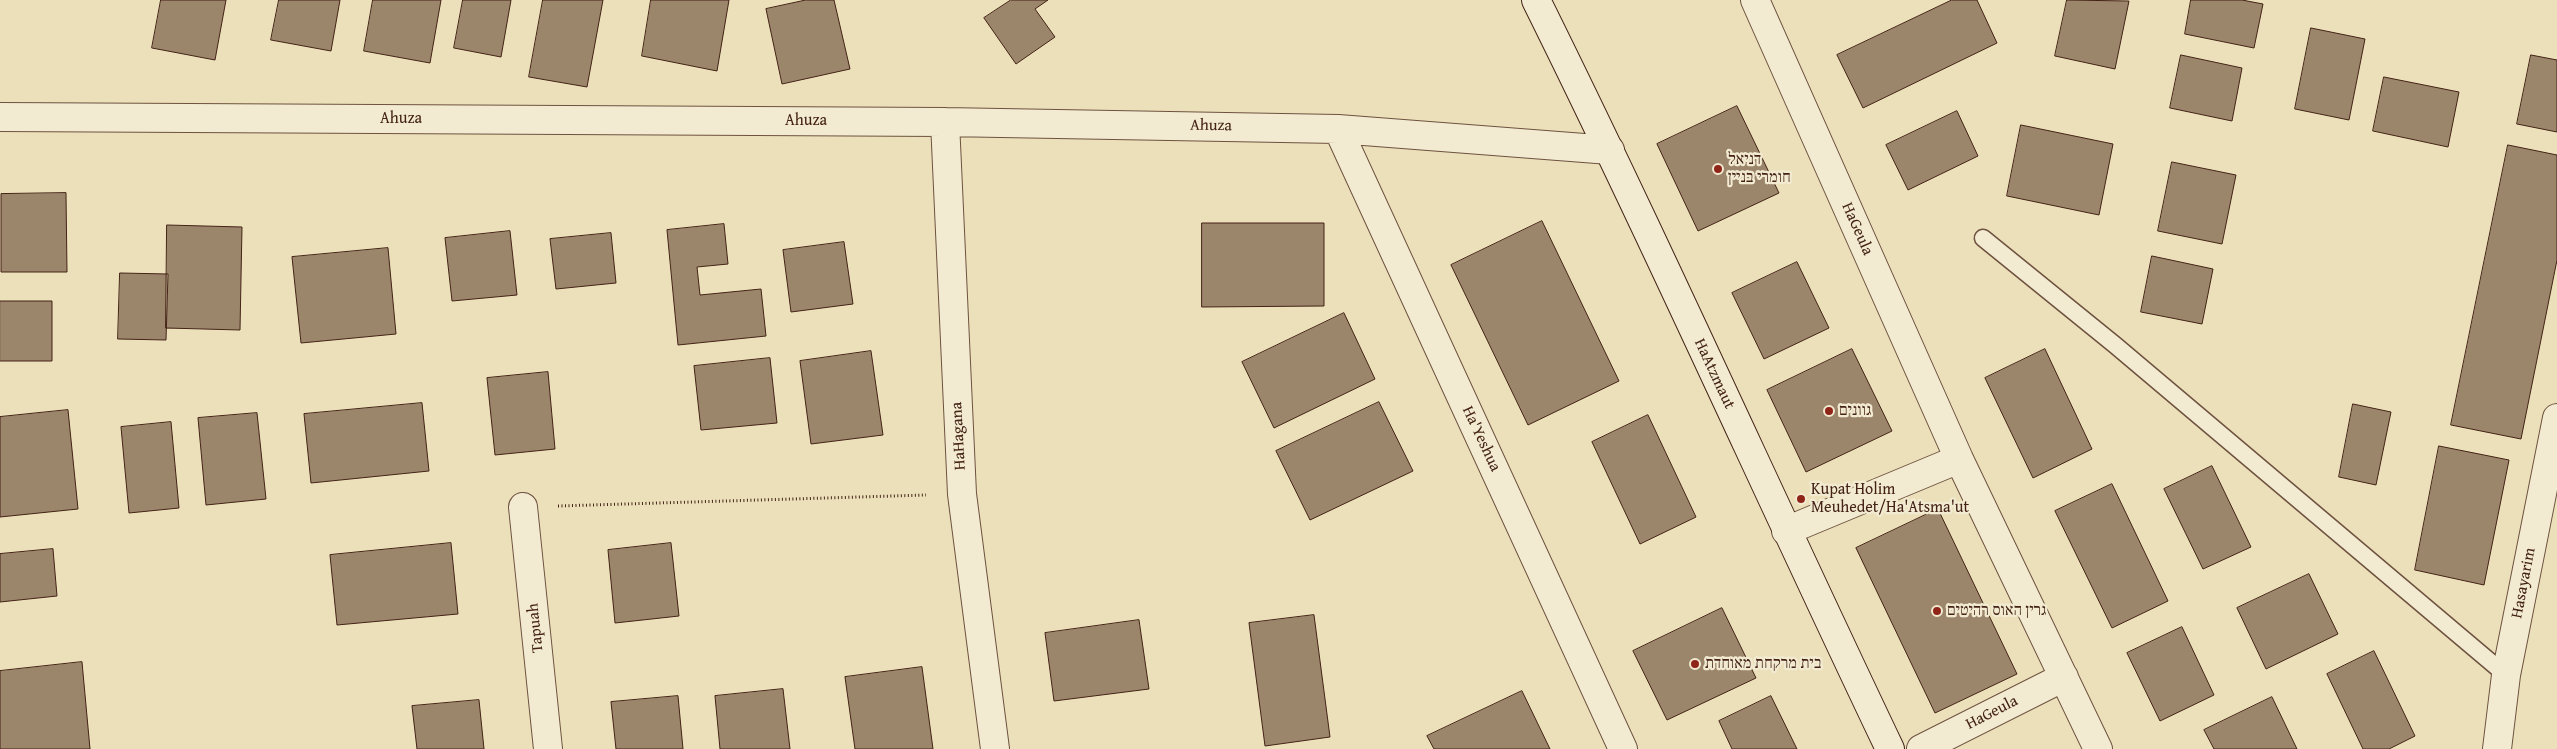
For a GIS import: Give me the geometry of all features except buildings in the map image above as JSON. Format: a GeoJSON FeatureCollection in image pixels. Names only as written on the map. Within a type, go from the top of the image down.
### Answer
{"type":"FeatureCollection","features":[{"type":"Feature","properties":{"kind":"street","name":"HaAtzmaut"},"geometry":{"type":"LineString","coordinates":[[1536,0],[1610,150],[1786,531],[1890,749]]}},
{"type":"Feature","properties":{"kind":"street","name":"HaGeula"},"geometry":{"type":"LineString","coordinates":[[1755,0],[1959,458],[2098,749]]}},
{"type":"Feature","properties":{"kind":"street","name":"Ahuza"},"geometry":{"type":"LineString","coordinates":[[0,117],[945,122],[1338,129],[1610,150]]}},
{"type":"Feature","properties":{"kind":"street","name":"HaHagana"},"geometry":{"type":"LineString","coordinates":[[945,122],[962,494],[995,749]]}},
{"type":"Feature","properties":{"kind":"street","name":"Ha'Yeshua"},"geometry":{"type":"LineString","coordinates":[[1338,129],[1623,749]]}},
{"type":"Feature","properties":{"kind":"street","name":"Hasayarim"},"geometry":{"type":"LineString","coordinates":[[2497,749],[2506,675],[2557,418]]}},
{"type":"Feature","properties":{"kind":"street"},"geometry":{"type":"LineString","coordinates":[[1786,531],[1959,458]]}},
{"type":"Feature","properties":{"kind":"street","name":"Tapuah"},"geometry":{"type":"LineString","coordinates":[[523,507],[548,749]]}},
{"type":"Feature","properties":{"kind":"street","name":"HaGeula"},"geometry":{"type":"LineString","coordinates":[[1921,749],[2064,677]]}},
{"type":"Feature","properties":{"kind":"lane"},"geometry":{"type":"LineString","coordinates":[[1983,238],[2123,352],[2506,675]]}},
{"type":"Feature","properties":{"kind":"path"},"geometry":{"type":"LineString","coordinates":[[523,507],[962,494]]}},
{"type":"Feature","properties":{"kind":"place","name":"דניאל חומרי בניין"},"geometry":{"type":"Point","coordinates":[1718,169]}},
{"type":"Feature","properties":{"kind":"place","name":"גוונים"},"geometry":{"type":"Point","coordinates":[1829,411]}},
{"type":"Feature","properties":{"kind":"place","name":"Kupat Holim Meuhedet/Ha'Atsma'ut"},"geometry":{"type":"Point","coordinates":[1801,499]}},
{"type":"Feature","properties":{"kind":"place","name":"גרין האוס רהיטים"},"geometry":{"type":"Point","coordinates":[1937,611]}},
{"type":"Feature","properties":{"kind":"place","name":"בית מרקחת מאוחדת"},"geometry":{"type":"Point","coordinates":[1695,664]}}]}
